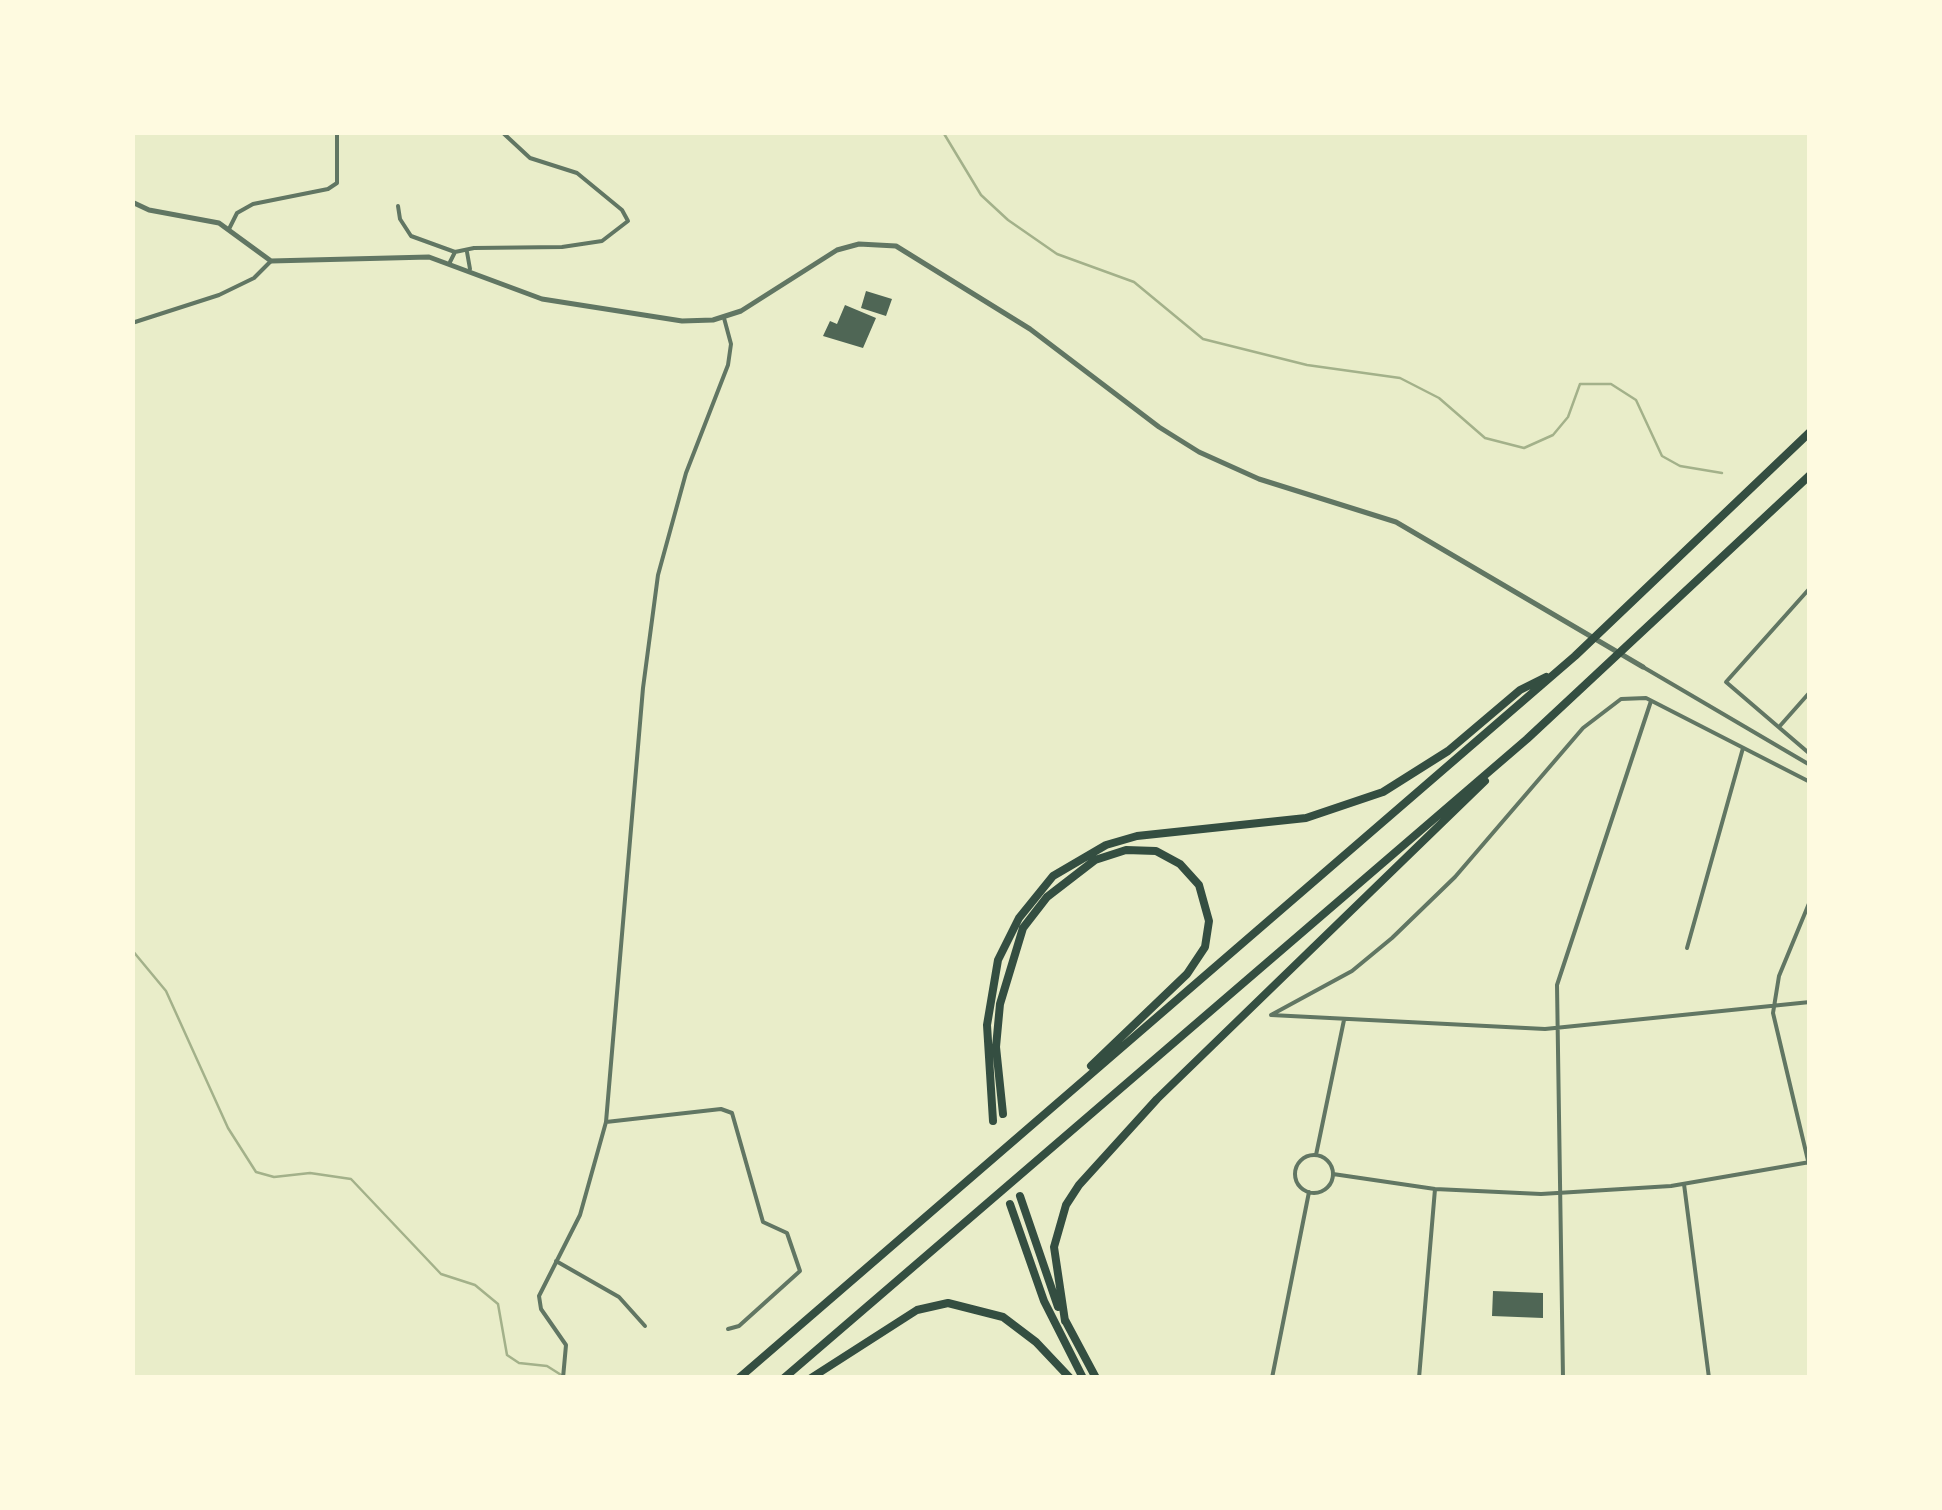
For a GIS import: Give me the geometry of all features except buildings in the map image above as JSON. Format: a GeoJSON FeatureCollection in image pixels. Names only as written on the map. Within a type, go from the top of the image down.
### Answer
{"type":"FeatureCollection","features":[{"type":"Feature","properties":{"kind":"highway"},"geometry":{"type":"LineString","coordinates":[[739,1378],[1559,670],[1810,432]]}},
{"type":"Feature","properties":{"kind":"highway"},"geometry":{"type":"LineString","coordinates":[[784,1378],[1526,738],[1810,475]]}},
{"type":"Feature","properties":{"kind":"highway"},"geometry":{"type":"LineString","coordinates":[[993,1121],[987,1024],[998,960],[1018,918],[1053,876],[1106,846],[1137,836],[1306,818],[1384,792],[1448,750],[1520,690],[1559,670]]}},
{"type":"Feature","properties":{"kind":"highway"},"geometry":{"type":"LineString","coordinates":[[1065,1321],[1054,1247],[1066,1205],[1079,1186],[1171,1086],[1312,946],[1415,854],[1526,738]]}},
{"type":"Feature","properties":{"kind":"highway"},"geometry":{"type":"LineString","coordinates":[[1003,1114],[996,1046],[1000,1004],[1023,928],[1047,897],[1096,860],[1126,850],[1168,856],[1199,885],[1209,922],[1205,947],[1187,974],[1053,1104]]}},
{"type":"Feature","properties":{"kind":"highway"},"geometry":{"type":"LineString","coordinates":[[1020,1196],[1047,1284],[1096,1378]]}},
{"type":"Feature","properties":{"kind":"highway"},"geometry":{"type":"LineString","coordinates":[[1010,1204],[1044,1301],[1083,1378]]}},
{"type":"Feature","properties":{"kind":"highway"},"geometry":{"type":"LineString","coordinates":[[811,1378],[917,1310],[948,1302],[1003,1317],[1036,1342],[1070,1378]]}},
{"type":"Feature","properties":{"kind":"street"},"geometry":{"type":"LineString","coordinates":[[229,229],[237,213],[252,204],[328,189],[337,182],[337,132]]}},
{"type":"Feature","properties":{"kind":"street"},"geometry":{"type":"LineString","coordinates":[[398,206],[400,219],[411,236],[455,252],[602,241],[628,221],[622,210],[578,173],[530,158],[502,132]]}},
{"type":"Feature","properties":{"kind":"street"},"geometry":{"type":"LineString","coordinates":[[132,202],[148,210],[207,218],[272,260],[413,255],[450,262],[552,301],[682,320],[724,318],[752,305],[837,250],[859,244],[896,246],[979,294],[1199,452],[1259,479],[1396,522],[1810,765]]}},
{"type":"Feature","properties":{"kind":"street"},"geometry":{"type":"LineString","coordinates":[[450,262],[455,252]]}},
{"type":"Feature","properties":{"kind":"street"},"geometry":{"type":"LineString","coordinates":[[466,252],[470,269]]}},
{"type":"Feature","properties":{"kind":"street"},"geometry":{"type":"LineString","coordinates":[[132,323],[219,295],[254,278],[272,260]]}},
{"type":"Feature","properties":{"kind":"street"},"geometry":{"type":"LineString","coordinates":[[563,1378],[566,1346],[539,1301],[580,1215],[606,1122],[643,688],[658,575],[686,473],[728,365],[731,344],[724,318]]}},
{"type":"Feature","properties":{"kind":"street"},"geometry":{"type":"LineString","coordinates":[[1810,588],[1726,682],[1810,754]]}},
{"type":"Feature","properties":{"kind":"street"},"geometry":{"type":"LineString","coordinates":[[1778,728],[1810,692]]}},
{"type":"Feature","properties":{"kind":"street"},"geometry":{"type":"LineString","coordinates":[[1810,782],[1648,700],[1621,699],[1583,728],[1455,876],[1392,938],[1352,971],[1271,1015],[1557,1028],[1810,1002]]}},
{"type":"Feature","properties":{"kind":"street"},"geometry":{"type":"LineString","coordinates":[[1563,1378],[1558,985],[1648,700]]}},
{"type":"Feature","properties":{"kind":"street"},"geometry":{"type":"LineString","coordinates":[[1687,948],[1744,748]]}},
{"type":"Feature","properties":{"kind":"street"},"geometry":{"type":"LineString","coordinates":[[1810,901],[1779,976],[1774,1005],[1810,1169]]}},
{"type":"Feature","properties":{"kind":"street"},"geometry":{"type":"LineString","coordinates":[[1316,1154],[1344,1020]]}},
{"type":"Feature","properties":{"kind":"street"},"geometry":{"type":"LineString","coordinates":[[606,1122],[722,1108],[732,1113],[763,1222],[787,1233],[800,1271],[739,1326],[728,1329]]}},
{"type":"Feature","properties":{"kind":"street"},"geometry":{"type":"LineString","coordinates":[[1309,1192],[1296,1179],[1296,1167],[1304,1157],[1316,1154],[1326,1159],[1334,1174]]}},
{"type":"Feature","properties":{"kind":"street"},"geometry":{"type":"LineString","coordinates":[[1334,1174],[1435,1190],[1560,1193],[1684,1184],[1809,1162]]}},
{"type":"Feature","properties":{"kind":"street"},"geometry":{"type":"LineString","coordinates":[[1309,1192],[1326,1189],[1334,1174]]}},
{"type":"Feature","properties":{"kind":"street"},"geometry":{"type":"LineString","coordinates":[[1684,1184],[1709,1378]]}},
{"type":"Feature","properties":{"kind":"street"},"geometry":{"type":"LineString","coordinates":[[1419,1378],[1435,1190]]}},
{"type":"Feature","properties":{"kind":"street"},"geometry":{"type":"LineString","coordinates":[[1272,1378],[1309,1192]]}},
{"type":"Feature","properties":{"kind":"street"},"geometry":{"type":"LineString","coordinates":[[556,1261],[619,1297],[646,1326]]}},
{"type":"Feature","properties":{"kind":"waterway"},"geometry":{"type":"LineString","coordinates":[[943,132],[981,195],[1008,220],[1057,254],[1134,282],[1203,339],[1307,365],[1400,378],[1439,398],[1485,438],[1524,448],[1553,435],[1568,417],[1580,384],[1611,384],[1636,400],[1662,456],[1680,466],[1722,473]]}},
{"type":"Feature","properties":{"kind":"waterway"},"geometry":{"type":"LineString","coordinates":[[132,950],[166,991],[228,1128],[256,1172],[274,1177],[310,1173],[351,1179],[441,1274],[475,1285],[498,1304],[507,1355],[519,1363],[547,1366],[566,1378]]}}]}
